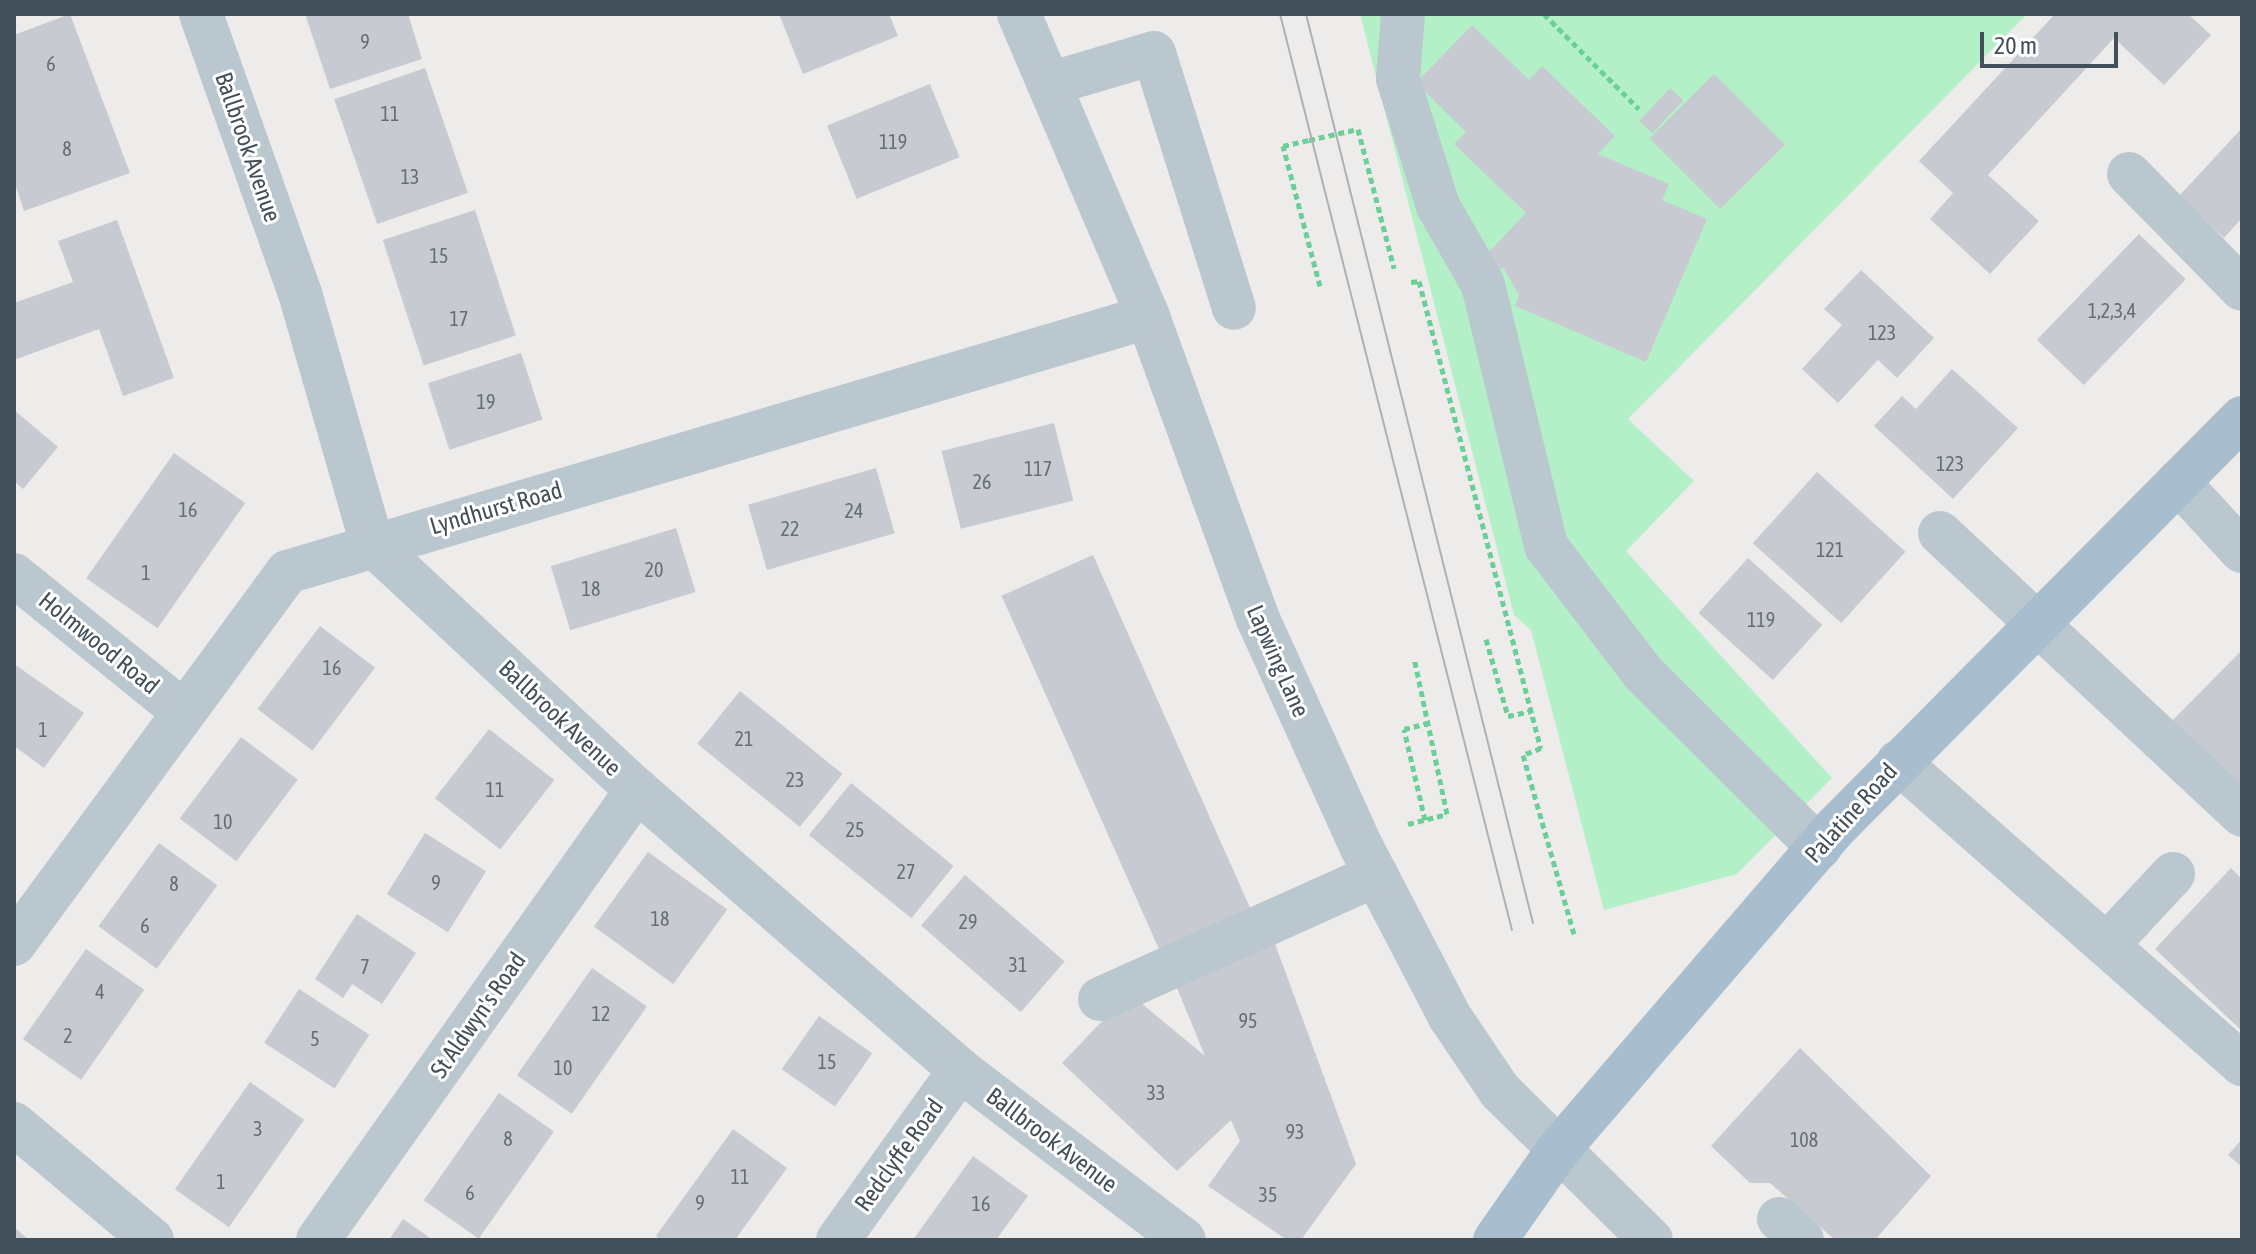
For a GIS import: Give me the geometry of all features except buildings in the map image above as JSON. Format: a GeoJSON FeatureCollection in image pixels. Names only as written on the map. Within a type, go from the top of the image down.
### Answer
{"type":"FeatureCollection","features":[{"type":"Feature","properties":{"kind":"main road","name":"Palatine Road"},"geometry":{"type":"LineString","coordinates":[[1495,1240],[1558,1150],[1819,848],[1898,762],[2242,418]]}},
{"type":"Feature","properties":{"kind":"street","name":"Ballbrook Avenue"},"geometry":{"type":"LineString","coordinates":[[201,14],[300,293],[372,544],[637,790],[960,1070],[1184,1240]]}},
{"type":"Feature","properties":{"kind":"street","name":"Lapwing Lane"},"geometry":{"type":"LineString","coordinates":[[1019,14],[1148,317],[1258,619],[1376,875],[1478,1060],[1558,1150],[1651,1240]]}},
{"type":"Feature","properties":{"kind":"street"},"geometry":{"type":"LineString","coordinates":[[1403,14],[1398,79],[1438,206],[1483,285],[1546,546],[1644,674],[1819,848]]}},
{"type":"Feature","properties":{"kind":"street"},"geometry":{"type":"LineString","coordinates":[[1049,84],[1154,53],[1234,308]]}},
{"type":"Feature","properties":{"kind":"street"},"geometry":{"type":"LineString","coordinates":[[2129,174],[2242,289]]}},
{"type":"Feature","properties":{"kind":"street","name":"Lyndhurst Road"},"geometry":{"type":"LineString","coordinates":[[14,944],[287,572],[372,544],[1148,317]]}},
{"type":"Feature","properties":{"kind":"street"},"geometry":{"type":"LineString","coordinates":[[2178,482],[2242,551]]}},
{"type":"Feature","properties":{"kind":"street"},"geometry":{"type":"LineString","coordinates":[[1940,533],[2242,815]]}},
{"type":"Feature","properties":{"kind":"street","name":"Holmwood Road"},"geometry":{"type":"LineString","coordinates":[[14,575],[184,712]]}},
{"type":"Feature","properties":{"kind":"street"},"geometry":{"type":"LineString","coordinates":[[1898,762],[2242,1064]]}},
{"type":"Feature","properties":{"kind":"street","name":"St Aldwyn's Road"},"geometry":{"type":"LineString","coordinates":[[318,1240],[637,790]]}},
{"type":"Feature","properties":{"kind":"street"},"geometry":{"type":"LineString","coordinates":[[2107,945],[2173,874]]}},
{"type":"Feature","properties":{"kind":"street"},"geometry":{"type":"LineString","coordinates":[[1100,999],[1376,875]]}},
{"type":"Feature","properties":{"kind":"street","name":"Redclyffe Road"},"geometry":{"type":"LineString","coordinates":[[838,1240],[960,1070]]}},
{"type":"Feature","properties":{"kind":"street"},"geometry":{"type":"LineString","coordinates":[[14,1124],[152,1240]]}},
{"type":"Feature","properties":{"kind":"path"},"geometry":{"type":"LineString","coordinates":[[1544,14],[1639,109]]}},
{"type":"Feature","properties":{"kind":"path"},"geometry":{"type":"LineString","coordinates":[[1320,286],[1283,146],[1358,129],[1394,268]]}},
{"type":"Feature","properties":{"kind":"path"},"geometry":{"type":"LineString","coordinates":[[1411,282],[1419,281],[1541,748],[1523,755],[1574,934]]}},
{"type":"Feature","properties":{"kind":"path"},"geometry":{"type":"LineString","coordinates":[[1486,639],[1508,716],[1531,711]]}},
{"type":"Feature","properties":{"kind":"path"},"geometry":{"type":"LineString","coordinates":[[1408,824],[1447,814],[1414,658]]}},
{"type":"Feature","properties":{"kind":"path"},"geometry":{"type":"LineString","coordinates":[[1425,820],[1404,729],[1428,723]]}},
{"type":"Feature","properties":{"kind":"green space"},"geometry":{"type":"Polygon","coordinates":[[[1360,14],[2027,14],[1628,419],[1694,481],[1626,551],[1832,778],[1737,874],[1604,910],[1531,630],[1514,615],[1360,14]]]}},
{"type":"Feature","properties":{"kind":"tram line"},"geometry":{"type":"LineString","coordinates":[[1280,14],[1512,930]]}},
{"type":"Feature","properties":{"kind":"tram line"},"geometry":{"type":"LineString","coordinates":[[1306,14],[1533,923]]}}]}
